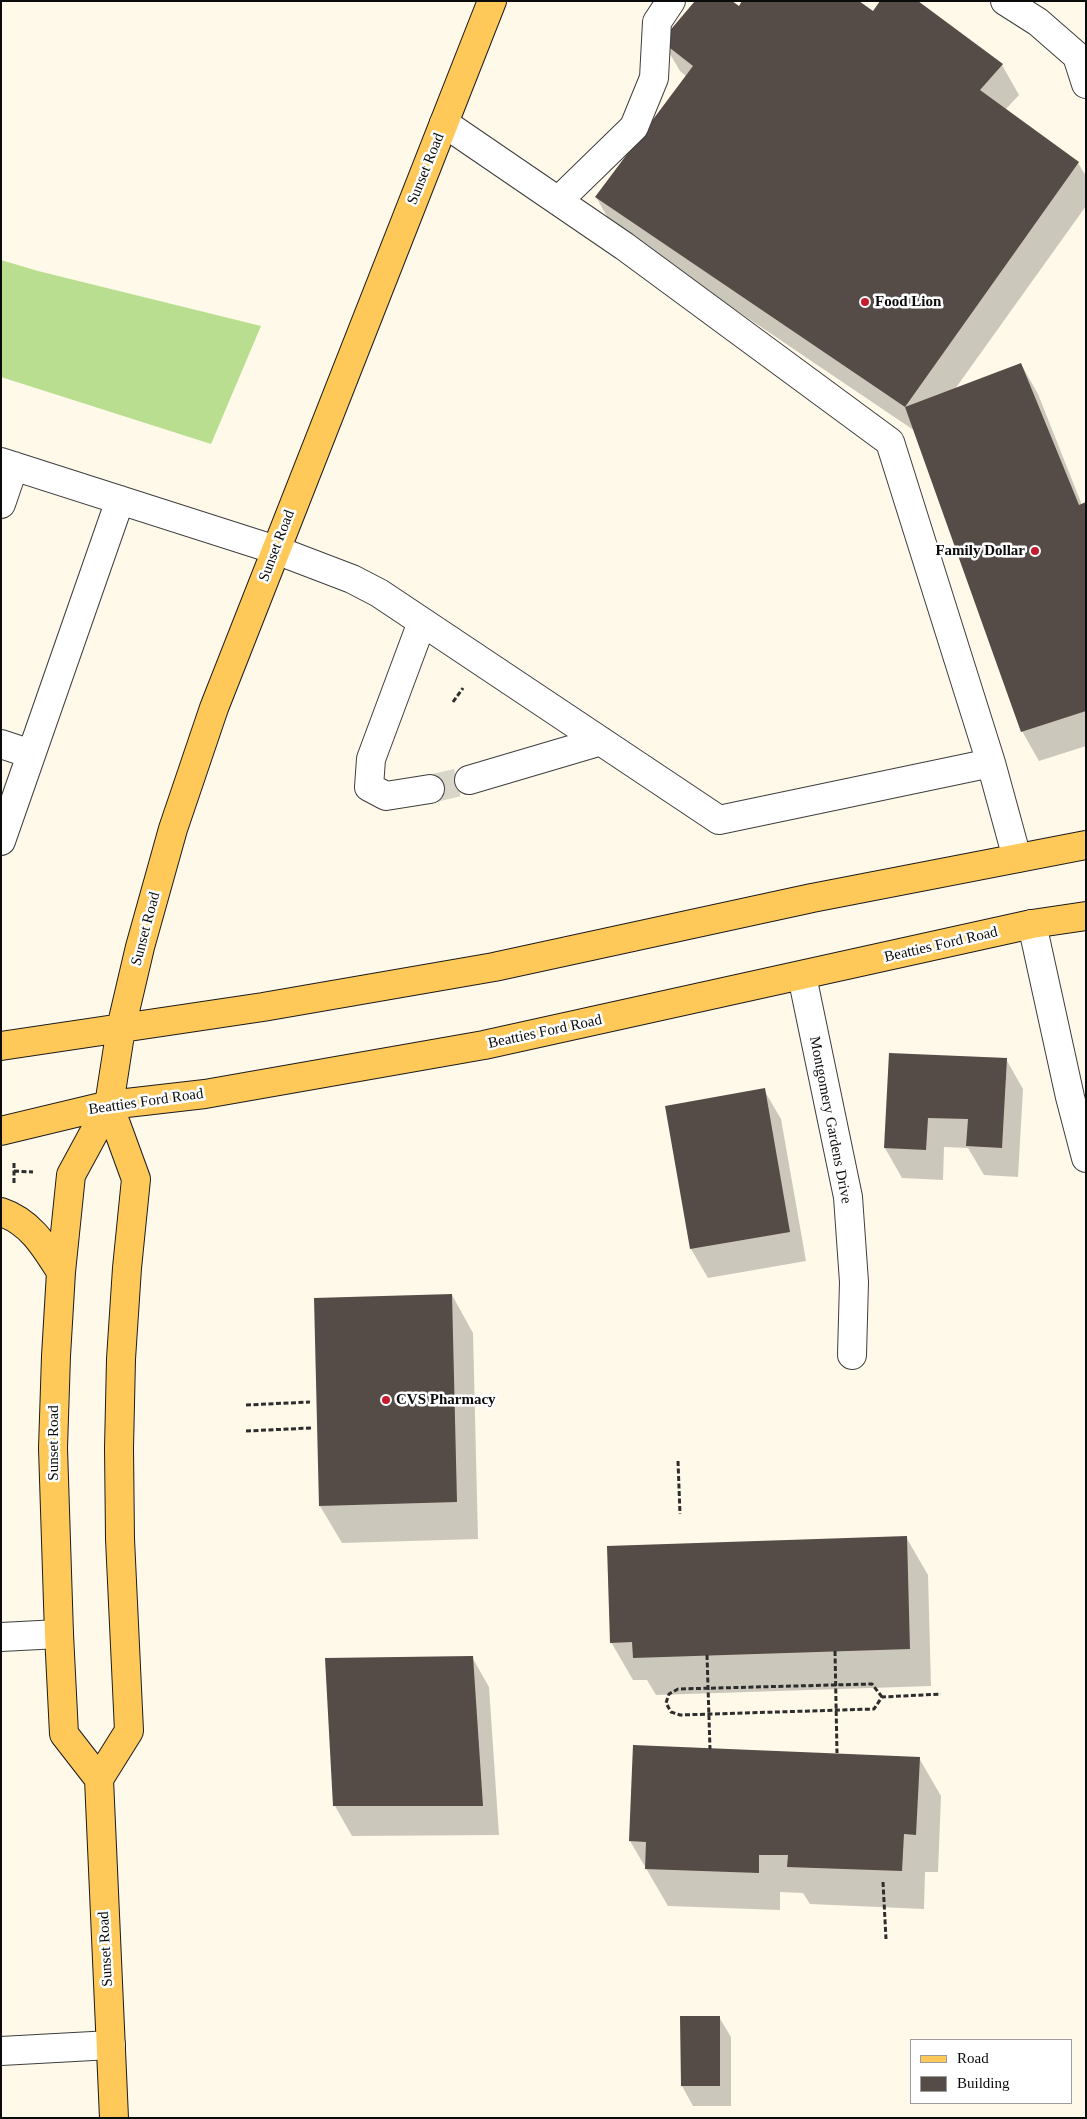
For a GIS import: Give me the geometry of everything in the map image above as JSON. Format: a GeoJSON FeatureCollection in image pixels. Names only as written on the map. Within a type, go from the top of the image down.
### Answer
{"type":"FeatureCollection","features":[{"type":"Feature","properties":{"kind":"main road","name":"Sunset Road"},"geometry":{"type":"LineString","coordinates":[[114,2118],[99,1779],[64,1734],[59,1634],[53,1448],[61,1272],[71,1175],[108,1105],[121,1028],[173,829],[214,708],[492,1]]}},
{"type":"Feature","properties":{"kind":"main road"},"geometry":{"type":"LineString","coordinates":[[1,1046],[263,1007],[494,967],[812,898],[1086,845]]}},
{"type":"Feature","properties":{"kind":"main road","name":"Beatties Ford Road"},"geometry":{"type":"LineString","coordinates":[[1,1131],[108,1105],[205,1094],[484,1045],[1032,924],[1086,916]]}},
{"type":"Feature","properties":{"kind":"main road"},"geometry":{"type":"LineString","coordinates":[[99,1779],[129,1731],[120,1539],[119,1448],[121,1359],[127,1268],[136,1179],[108,1105]]}},
{"type":"Feature","properties":{"kind":"main road"},"geometry":{"type":"LineString","coordinates":[[7,1201],[20,1220],[40,1239],[61,1272]]}},
{"type":"Feature","properties":{"kind":"street"},"geometry":{"type":"LineString","coordinates":[[558,201],[634,127],[654,78],[657,22],[671,1]]}},
{"type":"Feature","properties":{"kind":"street"},"geometry":{"type":"LineString","coordinates":[[1005,1],[1038,22],[1077,56],[1086,84]]}},
{"type":"Feature","properties":{"kind":"street"},"geometry":{"type":"LineString","coordinates":[[444,124],[624,246],[890,442],[991,762],[1016,858]]}},
{"type":"Feature","properties":{"kind":"street"},"geometry":{"type":"LineString","coordinates":[[1,504],[8,464],[276,550],[352,579],[379,593],[719,820],[991,762]]}},
{"type":"Feature","properties":{"kind":"street"},"geometry":{"type":"LineString","coordinates":[[4,827],[120,500]]}},
{"type":"Feature","properties":{"kind":"street"},"geometry":{"type":"LineString","coordinates":[[422,622],[371,759],[369,787],[386,796],[430,789]]}},
{"type":"Feature","properties":{"kind":"street"},"geometry":{"type":"LineString","coordinates":[[469,780],[601,741]]}},
{"type":"Feature","properties":{"kind":"street"},"geometry":{"type":"LineString","coordinates":[[1,744],[31,754]]}},
{"type":"Feature","properties":{"kind":"street"},"geometry":{"type":"LineString","coordinates":[[1032,924],[1070,1096],[1086,1158]]}},
{"type":"Feature","properties":{"kind":"street","name":"Montgomery Gardens Drive"},"geometry":{"type":"LineString","coordinates":[[802,976],[848,1197],[854,1282],[852,1355]]}},
{"type":"Feature","properties":{"kind":"street"},"geometry":{"type":"LineString","coordinates":[[1,1637],[59,1634]]}},
{"type":"Feature","properties":{"kind":"street"},"geometry":{"type":"LineString","coordinates":[[1,2051],[111,2044]]}},
{"type":"Feature","properties":{"kind":"path"},"geometry":{"type":"LineString","coordinates":[[7,1201],[14,1171],[14,1156]]}},
{"type":"Feature","properties":{"kind":"path"},"geometry":{"type":"LineString","coordinates":[[14,1171],[32,1172]]}},
{"type":"Feature","properties":{"kind":"path"},"geometry":{"type":"LineString","coordinates":[[246,1405],[310,1402]]}},
{"type":"Feature","properties":{"kind":"path"},"geometry":{"type":"LineString","coordinates":[[246,1431],[310,1428]]}},
{"type":"Feature","properties":{"kind":"path"},"geometry":{"type":"LineString","coordinates":[[678,1461],[680,1514]]}},
{"type":"Feature","properties":{"kind":"path"},"geometry":{"type":"LineString","coordinates":[[835,1652],[837,1753]]}},
{"type":"Feature","properties":{"kind":"path"},"geometry":{"type":"LineString","coordinates":[[707,1656],[710,1748]]}},
{"type":"Feature","properties":{"kind":"path"},"geometry":{"type":"LineString","coordinates":[[872,1684],[882,1697],[874,1709],[680,1715],[671,1712],[666,1703],[669,1694],[678,1689],[708,1688],[872,1684]]}},
{"type":"Feature","properties":{"kind":"path"},"geometry":{"type":"LineString","coordinates":[[882,1697],[941,1694]]}},
{"type":"Feature","properties":{"kind":"path"},"geometry":{"type":"LineString","coordinates":[[883,1882],[886,1938]]}},
{"type":"Feature","properties":{"kind":"green space"},"geometry":{"type":"Polygon","coordinates":[[[1,260],[38,271],[261,326],[211,444],[1,377],[1,260]]]}},
{"type":"Feature","properties":{"kind":"building","name":"Food Lion"},"geometry":{"type":"Polygon","coordinates":[[[695,1],[732,1],[739,6],[742,1],[859,1],[873,11],[880,1],[918,1],[1003,64],[980,90],[1079,162],[905,407],[595,197],[693,66],[661,41],[695,1]]]}},
{"type":"Feature","properties":{"kind":"building"},"geometry":{"type":"Polygon","coordinates":[[[1021,363],[1079,505],[1086,502],[1086,711],[1021,732],[905,407],[1021,363]]]}},
{"type":"Feature","properties":{"kind":"building"},"geometry":{"type":"Polygon","coordinates":[[[889,1053],[1007,1058],[1002,1148],[966,1146],[968,1119],[928,1118],[926,1150],[884,1148],[889,1053]]]}},
{"type":"Feature","properties":{"kind":"building"},"geometry":{"type":"Polygon","coordinates":[[[765,1088],[790,1232],[690,1249],[665,1106],[765,1088]]]}},
{"type":"Feature","properties":{"kind":"building","name":"CVS Pharmacy"},"geometry":{"type":"Polygon","coordinates":[[[452,1294],[457,1502],[319,1506],[314,1298],[452,1294]]]}},
{"type":"Feature","properties":{"kind":"building"},"geometry":{"type":"Polygon","coordinates":[[[907,1536],[910,1649],[633,1658],[632,1642],[610,1643],[607,1546],[907,1536]]]}},
{"type":"Feature","properties":{"kind":"building"},"geometry":{"type":"Polygon","coordinates":[[[473,1656],[483,1806],[333,1806],[325,1658],[473,1656]]]}},
{"type":"Feature","properties":{"kind":"building"},"geometry":{"type":"Polygon","coordinates":[[[633,1745],[920,1757],[916,1835],[904,1834],[902,1871],[787,1867],[788,1855],[759,1855],[759,1873],[645,1869],[646,1842],[629,1841],[633,1745]]]}},
{"type":"Feature","properties":{"kind":"building"},"geometry":{"type":"Polygon","coordinates":[[[680,2016],[720,2016],[720,2086],[681,2086],[680,2016]]]}},
{"type":"Feature","properties":{"kind":"tunnel"},"geometry":{"type":"LineString","coordinates":[[430,789],[469,780]]}},
{"type":"Feature","properties":{"kind":"place","name":"Food Lion"},"geometry":{"type":"Point","coordinates":[865,302]}},
{"type":"Feature","properties":{"kind":"place","name":"Family Dollar"},"geometry":{"type":"Point","coordinates":[1035,551]}},
{"type":"Feature","properties":{"kind":"place","name":"CVS Pharmacy"},"geometry":{"type":"Point","coordinates":[386,1400]}}]}
